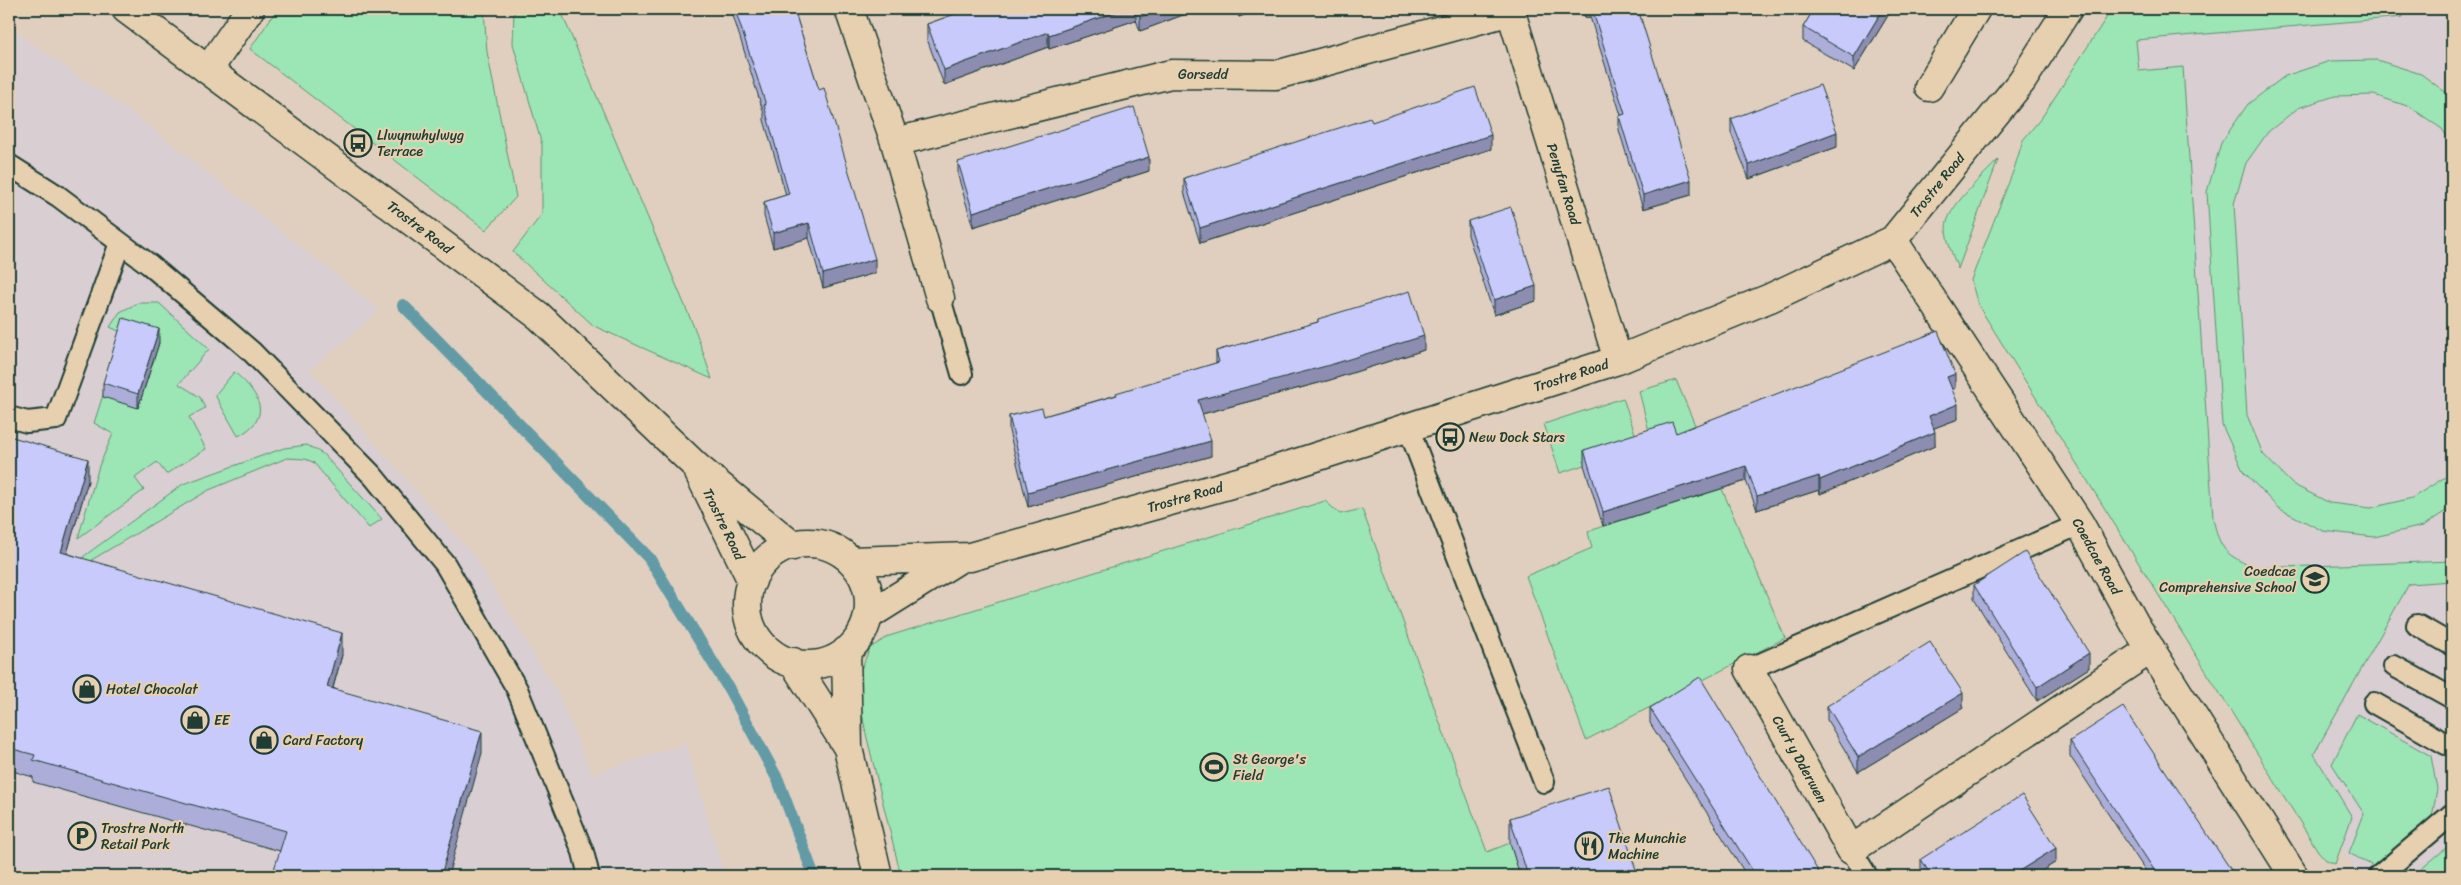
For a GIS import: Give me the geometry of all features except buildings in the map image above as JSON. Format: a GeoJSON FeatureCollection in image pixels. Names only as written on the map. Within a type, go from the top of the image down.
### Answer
{"type":"FeatureCollection","features":[{"type":"Feature","properties":{"kind":"street","name":"Trostre Road"},"geometry":{"type":"LineString","coordinates":[[126,9],[539,316],[697,467],[793,546]]}},
{"type":"Feature","properties":{"kind":"street"},"geometry":{"type":"LineString","coordinates":[[208,70],[250,9]]}},
{"type":"Feature","properties":{"kind":"street"},"geometry":{"type":"LineString","coordinates":[[849,9],[895,142],[940,298]]}},
{"type":"Feature","properties":{"kind":"street"},"geometry":{"type":"LineString","coordinates":[[1929,87],[1976,9]]}},
{"type":"Feature","properties":{"kind":"street","name":"Trostre Road"},"geometry":{"type":"LineString","coordinates":[[852,561],[958,559],[1238,482],[1618,360],[1770,298],[1893,240],[2022,81],[2068,9]]}},
{"type":"Feature","properties":{"kind":"street","name":"Gorsedd"},"geometry":{"type":"LineString","coordinates":[[895,142],[1171,74],[1276,75],[1511,10]]}},
{"type":"Feature","properties":{"kind":"street","name":"Penyfan Road"},"geometry":{"type":"LineString","coordinates":[[1511,10],[1618,360]]}},
{"type":"Feature","properties":{"kind":"street","name":"Coedcae Road"},"geometry":{"type":"LineString","coordinates":[[1893,240],[2080,524],[2151,649],[2294,876]]}},
{"type":"Feature","properties":{"kind":"street","name":"Trostre Road"},"geometry":{"type":"LineString","coordinates":[[697,467],[752,581]]}},
{"type":"Feature","properties":{"kind":"street"},"geometry":{"type":"LineString","coordinates":[[819,544],[837,550],[852,561],[864,577],[869,595],[869,614],[862,632],[851,648],[836,659],[817,664],[793,662],[780,658],[765,646],[754,631],[748,612],[748,593],[752,581],[766,560],[782,549],[793,546],[819,544]]}},
{"type":"Feature","properties":{"kind":"street","name":"Trostre Road"},"geometry":{"type":"LineString","coordinates":[[869,614],[958,559]]}},
{"type":"Feature","properties":{"kind":"street"},"geometry":{"type":"LineString","coordinates":[[1851,850],[2151,649]]}},
{"type":"Feature","properties":{"kind":"street"},"geometry":{"type":"LineString","coordinates":[[846,651],[848,748],[878,876]]}},
{"type":"Feature","properties":{"kind":"street"},"geometry":{"type":"LineString","coordinates":[[793,662],[848,748]]}},
{"type":"Feature","properties":{"kind":"street","name":"Cwrt y Dderwen"},"geometry":{"type":"LineString","coordinates":[[1749,669],[1851,850]]}},
{"type":"Feature","properties":{"kind":"lane"},"geometry":{"type":"LineString","coordinates":[[9,165],[58,196],[150,265],[251,351],[373,476],[445,564],[517,689],[583,852],[589,876]]}},
{"type":"Feature","properties":{"kind":"lane"},"geometry":{"type":"LineString","coordinates":[[9,417],[27,422],[56,419],[120,243]]}},
{"type":"Feature","properties":{"kind":"lane"},"geometry":{"type":"LineString","coordinates":[[940,298],[962,374]]}},
{"type":"Feature","properties":{"kind":"lane"},"geometry":{"type":"LineString","coordinates":[[1408,427],[1544,782]]}},
{"type":"Feature","properties":{"kind":"lane","name":"Cwrt y Dderwen"},"geometry":{"type":"LineString","coordinates":[[1749,669],[2080,524]]}},
{"type":"Feature","properties":{"kind":"lane"},"geometry":{"type":"LineString","coordinates":[[2417,625],[2452,645]]}},
{"type":"Feature","properties":{"kind":"lane"},"geometry":{"type":"LineString","coordinates":[[2394,666],[2452,698]]}},
{"type":"Feature","properties":{"kind":"lane"},"geometry":{"type":"LineString","coordinates":[[2374,703],[2446,744],[2452,741]]}},
{"type":"Feature","properties":{"kind":"lane"},"geometry":{"type":"LineString","coordinates":[[2379,876],[2452,814]]}},
{"type":"Feature","properties":{"kind":"lane"},"geometry":{"type":"LineString","coordinates":[[1851,850],[1867,876]]}},
{"type":"Feature","properties":{"kind":"shaded area","name":"Coedcae Comprehensive School"},"geometry":{"type":"Polygon","coordinates":[[[2132,9],[2452,9],[2452,876],[2359,876],[2341,847],[2044,148],[2132,9]]]}},
{"type":"Feature","properties":{"kind":"shaded area"},"geometry":{"type":"Polygon","coordinates":[[[9,27],[147,124],[380,310],[310,370],[475,557],[559,695],[592,774],[686,743],[725,876],[9,876],[9,27]]]}},
{"type":"Feature","properties":{"kind":"green space"},"geometry":{"type":"Polygon","coordinates":[[[277,9],[484,9],[487,52],[516,197],[486,230],[250,49],[277,9]]]}},
{"type":"Feature","properties":{"kind":"green space"},"geometry":{"type":"Polygon","coordinates":[[[514,9],[560,9],[696,332],[712,379],[594,326],[513,252],[542,214],[542,145],[513,44],[514,9]]]}},
{"type":"Feature","properties":{"kind":"green space"},"geometry":{"type":"Polygon","coordinates":[[[2112,9],[2403,9],[2403,17],[2136,40],[2139,71],[2183,67],[2213,518],[2221,544],[2236,559],[2254,568],[2452,561],[2452,581],[2409,584],[2314,754],[2352,817],[2335,864],[2326,860],[2318,851],[1978,305],[1971,280],[2014,169],[2023,140],[2042,117],[2112,9]]]}},
{"type":"Feature","properties":{"kind":"green space"},"geometry":{"type":"Polygon","coordinates":[[[2377,60],[2421,74],[2452,97],[2452,144],[2442,129],[2410,107],[2374,95],[2335,96],[2298,108],[2268,132],[2246,163],[2234,204],[2247,415],[2263,454],[2292,484],[2330,503],[2371,508],[2412,498],[2447,476],[2452,469],[2452,507],[2423,526],[2374,537],[2323,531],[2278,508],[2243,471],[2222,425],[2207,192],[2221,143],[2248,104],[2285,76],[2330,61],[2377,60]]]}},
{"type":"Feature","properties":{"kind":"green space"},"geometry":{"type":"Polygon","coordinates":[[[1998,160],[1958,269],[1947,238],[1946,227],[1948,219],[1959,201],[1998,160]]]}},
{"type":"Feature","properties":{"kind":"green space"},"geometry":{"type":"Polygon","coordinates":[[[138,303],[159,303],[209,349],[179,384],[200,397],[205,408],[189,417],[206,449],[166,474],[157,462],[135,478],[144,490],[78,538],[99,466],[113,434],[94,423],[123,333],[110,327],[120,312],[138,303]]]}},
{"type":"Feature","properties":{"kind":"green space"},"geometry":{"type":"Polygon","coordinates":[[[234,372],[250,388],[256,396],[259,405],[256,421],[249,429],[238,436],[215,395],[234,372]]]}},
{"type":"Feature","properties":{"kind":"green space"},"geometry":{"type":"Polygon","coordinates":[[[1676,380],[1785,638],[1586,740],[1526,576],[1592,548],[1588,532],[1603,526],[1652,443],[1639,391],[1676,380]]]}},
{"type":"Feature","properties":{"kind":"green space"},"geometry":{"type":"Polygon","coordinates":[[[1623,398],[1641,451],[1599,460],[1560,473],[1544,424],[1623,398]]]}},
{"type":"Feature","properties":{"kind":"green space"},"geometry":{"type":"Polygon","coordinates":[[[307,445],[323,454],[382,519],[369,528],[313,462],[305,459],[287,458],[209,490],[78,568],[84,556],[183,484],[284,448],[307,445]]]}},
{"type":"Feature","properties":{"kind":"green space","name":"St George's Field"},"geometry":{"type":"Polygon","coordinates":[[[1325,501],[1340,514],[1362,509],[1487,852],[1510,843],[1520,876],[901,876],[866,734],[856,681],[870,648],[889,636],[1325,501]]]}},
{"type":"Feature","properties":{"kind":"green space"},"geometry":{"type":"Polygon","coordinates":[[[2357,714],[2431,756],[2437,789],[2432,817],[2373,866],[2349,853],[2364,814],[2332,764],[2357,714]]]}},
{"type":"Feature","properties":{"kind":"green space"},"geometry":{"type":"Polygon","coordinates":[[[2452,843],[2452,876],[2413,876],[2452,843]]]}},
{"type":"Feature","properties":{"kind":"waterway"},"geometry":{"type":"LineString","coordinates":[[403,305],[649,558],[729,689],[778,780],[814,876]]}},
{"type":"Feature","properties":{"kind":"place","name":"Llwynwhylwyg Terrace"},"geometry":{"type":"Point","coordinates":[358,143]}},
{"type":"Feature","properties":{"kind":"place","name":"New Dock Stars"},"geometry":{"type":"Point","coordinates":[1450,437]}},
{"type":"Feature","properties":{"kind":"place","name":"Coedcae Comprehensive School"},"geometry":{"type":"Point","coordinates":[2315,579]}},
{"type":"Feature","properties":{"kind":"place","name":"Hotel Chocolat"},"geometry":{"type":"Point","coordinates":[87,689]}},
{"type":"Feature","properties":{"kind":"place","name":"EE"},"geometry":{"type":"Point","coordinates":[195,720]}},
{"type":"Feature","properties":{"kind":"place","name":"Card Factory"},"geometry":{"type":"Point","coordinates":[264,740]}},
{"type":"Feature","properties":{"kind":"place","name":"St George's Field"},"geometry":{"type":"Point","coordinates":[1214,767]}},
{"type":"Feature","properties":{"kind":"place","name":"Trostre North Retail Park"},"geometry":{"type":"Point","coordinates":[82,836]}},
{"type":"Feature","properties":{"kind":"place","name":"The Munchie Machine"},"geometry":{"type":"Point","coordinates":[1589,846]}}]}
